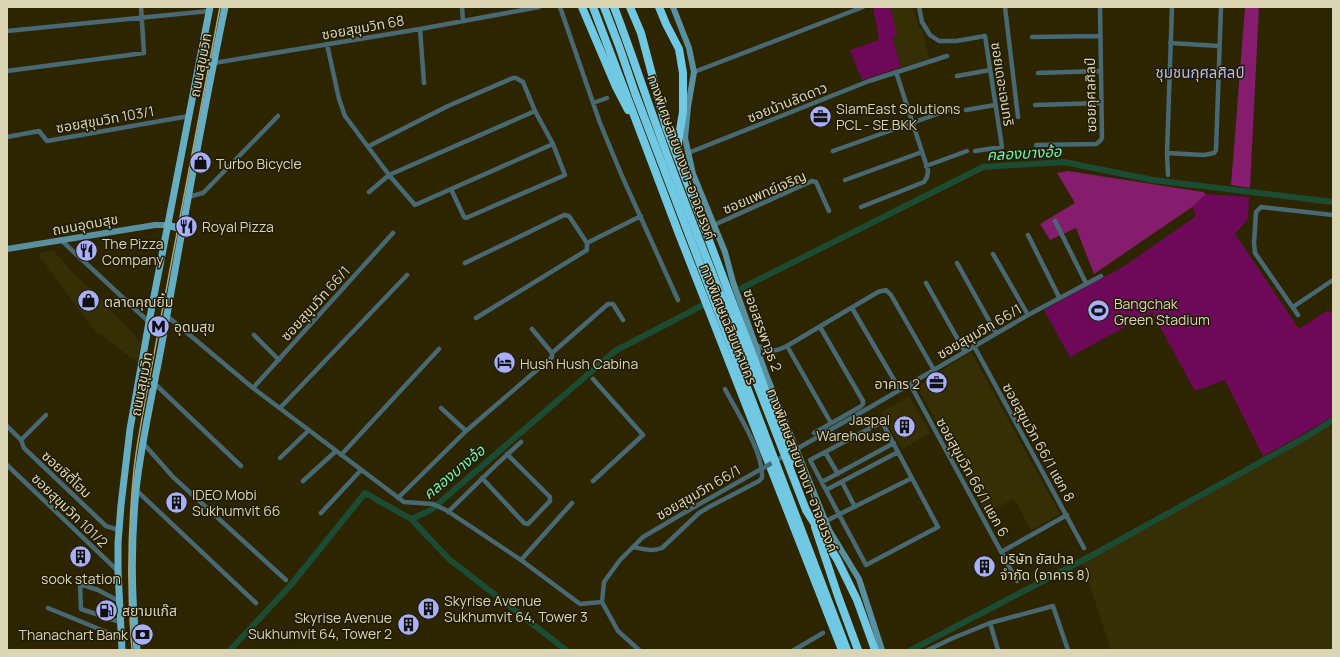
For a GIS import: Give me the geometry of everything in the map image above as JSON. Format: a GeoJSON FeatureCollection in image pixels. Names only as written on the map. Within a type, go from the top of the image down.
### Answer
{"type":"FeatureCollection","features":[{"type":"Feature","properties":{"kind":"highway"},"geometry":{"type":"LineString","coordinates":[[582,7],[616,87],[644,141]]}},
{"type":"Feature","properties":{"kind":"highway","name":"ทางพิเศษเฉลิมมหานคร"},"geometry":{"type":"LineString","coordinates":[[593,7],[842,650]]}},
{"type":"Feature","properties":{"kind":"highway","name":"ทางพิเศษสายบางนา-อาจณรงค์"},"geometry":{"type":"LineString","coordinates":[[604,7],[635,93],[847,650]]}},
{"type":"Feature","properties":{"kind":"highway","name":"ทางพิเศษสายบางนา-อาจณรงค์"},"geometry":{"type":"LineString","coordinates":[[614,7],[705,258],[769,413],[806,510],[837,600],[858,650]]}},
{"type":"Feature","properties":{"kind":"highway","name":"ทางพิเศษเฉลิมมหานคร"},"geometry":{"type":"LineString","coordinates":[[630,7],[641,33],[666,127],[678,161],[757,366],[858,650]]}},
{"type":"Feature","properties":{"kind":"highway"},"geometry":{"type":"LineString","coordinates":[[660,7],[666,24],[679,49],[683,73],[683,112],[678,142],[678,161]]}},
{"type":"Feature","properties":{"kind":"highway"},"geometry":{"type":"LineString","coordinates":[[806,510],[841,566],[857,600],[875,650]]}},
{"type":"Feature","properties":{"kind":"main road","name":"ถนนสุขุมวิท"},"geometry":{"type":"LineString","coordinates":[[137,650],[132,586],[136,490],[143,443],[182,229],[225,7]]}},
{"type":"Feature","properties":{"kind":"main road","name":"ถนนสุขุมวิท"},"geometry":{"type":"LineString","coordinates":[[122,650],[118,571],[119,530],[130,430],[167,225],[200,62],[209,9]]}},
{"type":"Feature","properties":{"kind":"main road"},"geometry":{"type":"LineString","coordinates":[[200,62],[214,63]]}},
{"type":"Feature","properties":{"kind":"main road"},"geometry":{"type":"LineString","coordinates":[[167,225],[182,229]]}},
{"type":"Feature","properties":{"kind":"street"},"geometry":{"type":"LineString","coordinates":[[7,71],[144,53],[141,7]]}},
{"type":"Feature","properties":{"kind":"street"},"geometry":{"type":"LineString","coordinates":[[462,7],[463,21]]}},
{"type":"Feature","properties":{"kind":"street","name":"ซอยสุขุมวิท 68"},"geometry":{"type":"LineString","coordinates":[[214,63],[420,29],[539,7]]}},
{"type":"Feature","properties":{"kind":"street"},"geometry":{"type":"LineString","coordinates":[[560,7],[600,123],[622,176],[678,300]]}},
{"type":"Feature","properties":{"kind":"street","name":"ซอยสรรพาวุธ 2"},"geometry":{"type":"LineString","coordinates":[[674,7],[689,48],[694,72],[688,107],[685,138],[693,174],[714,225],[767,377],[829,530],[858,579],[882,650]]}},
{"type":"Feature","properties":{"kind":"street"},"geometry":{"type":"LineString","coordinates":[[694,72],[863,7]]}},
{"type":"Feature","properties":{"kind":"street","name":"ซอยเดอะเจนทริ"},"geometry":{"type":"LineString","coordinates":[[919,7],[922,22],[930,35],[939,41],[956,41],[985,36],[1002,147],[975,151]]}},
{"type":"Feature","properties":{"kind":"street"},"geometry":{"type":"LineString","coordinates":[[1005,7],[1018,116]]}},
{"type":"Feature","properties":{"kind":"street","name":"ซอยกุศลศิลป์"},"geometry":{"type":"LineString","coordinates":[[1036,145],[1096,144],[1100,142],[1102,138],[1099,36],[1100,7]]}},
{"type":"Feature","properties":{"kind":"street"},"geometry":{"type":"LineString","coordinates":[[1168,175],[1167,153],[1172,7]]}},
{"type":"Feature","properties":{"kind":"street"},"geometry":{"type":"LineString","coordinates":[[1167,153],[1204,156],[1214,153],[1216,150],[1221,7]]}},
{"type":"Feature","properties":{"kind":"street"},"geometry":{"type":"LineString","coordinates":[[7,30],[209,9]]}},
{"type":"Feature","properties":{"kind":"street"},"geometry":{"type":"LineString","coordinates":[[420,29],[424,83]]}},
{"type":"Feature","properties":{"kind":"street"},"geometry":{"type":"LineString","coordinates":[[1032,37],[1099,36]]}},
{"type":"Feature","properties":{"kind":"street"},"geometry":{"type":"LineString","coordinates":[[327,44],[339,99],[345,116],[369,146],[389,175],[415,205],[553,144]]}},
{"type":"Feature","properties":{"kind":"street"},"geometry":{"type":"LineString","coordinates":[[1170,44],[1219,46]]}},
{"type":"Feature","properties":{"kind":"street","name":"ซอยบ้านลัดดาว"},"geometry":{"type":"LineString","coordinates":[[688,153],[896,72],[947,56]]}},
{"type":"Feature","properties":{"kind":"street"},"geometry":{"type":"LineString","coordinates":[[957,76],[990,70]]}},
{"type":"Feature","properties":{"kind":"street"},"geometry":{"type":"LineString","coordinates":[[1038,73],[1100,71]]}},
{"type":"Feature","properties":{"kind":"street"},"geometry":{"type":"LineString","coordinates":[[861,207],[925,181],[928,174],[896,72]]}},
{"type":"Feature","properties":{"kind":"street"},"geometry":{"type":"LineString","coordinates":[[369,146],[448,106],[513,78],[523,82],[535,111],[553,144],[565,173],[564,176],[466,218],[464,217],[451,189]]}},
{"type":"Feature","properties":{"kind":"street"},"geometry":{"type":"LineString","coordinates":[[593,103],[607,98]]}},
{"type":"Feature","properties":{"kind":"street"},"geometry":{"type":"LineString","coordinates":[[1035,104],[1101,103]]}},
{"type":"Feature","properties":{"kind":"street"},"geometry":{"type":"LineString","coordinates":[[966,110],[995,106]]}},
{"type":"Feature","properties":{"kind":"street"},"geometry":{"type":"LineString","coordinates":[[833,151],[954,108]]}},
{"type":"Feature","properties":{"kind":"street"},"geometry":{"type":"LineString","coordinates":[[369,192],[389,175],[535,111]]}},
{"type":"Feature","properties":{"kind":"street","name":"ซอยสุขุมวิท 103/1"},"geometry":{"type":"LineString","coordinates":[[7,137],[38,131],[47,141],[189,116]]}},
{"type":"Feature","properties":{"kind":"street"},"geometry":{"type":"LineString","coordinates":[[188,197],[202,193],[278,116]]}},
{"type":"Feature","properties":{"kind":"street"},"geometry":{"type":"LineString","coordinates":[[926,166],[967,151]]}},
{"type":"Feature","properties":{"kind":"street"},"geometry":{"type":"LineString","coordinates":[[845,180],[922,152]]}},
{"type":"Feature","properties":{"kind":"street","name":"ซอยแพทย์เจริญ"},"geometry":{"type":"LineString","coordinates":[[714,225],[812,181],[816,182],[829,211]]}},
{"type":"Feature","properties":{"kind":"street"},"geometry":{"type":"LineString","coordinates":[[1298,315],[1255,253],[1254,242],[1256,212],[1261,207],[1333,216]]}},
{"type":"Feature","properties":{"kind":"street"},"geometry":{"type":"LineString","coordinates":[[465,263],[564,215],[569,216],[587,243],[587,250],[476,318]]}},
{"type":"Feature","properties":{"kind":"street"},"geometry":{"type":"LineString","coordinates":[[587,243],[641,216]]}},
{"type":"Feature","properties":{"kind":"street"},"geometry":{"type":"LineString","coordinates":[[1055,220],[1086,283]]}},
{"type":"Feature","properties":{"kind":"street","name":"ถนนอุดมสุข"},"geometry":{"type":"LineString","coordinates":[[7,249],[155,225],[167,225]]}},
{"type":"Feature","properties":{"kind":"street","name":"ซอยสุขุมวิท 66/1"},"geometry":{"type":"LineString","coordinates":[[253,388],[393,232]]}},
{"type":"Feature","properties":{"kind":"street"},"geometry":{"type":"LineString","coordinates":[[1028,235],[1059,297]]}},
{"type":"Feature","properties":{"kind":"street"},"geometry":{"type":"LineString","coordinates":[[62,241],[149,322]]}},
{"type":"Feature","properties":{"kind":"street"},"geometry":{"type":"LineString","coordinates":[[993,254],[1028,315]]}},
{"type":"Feature","properties":{"kind":"street"},"geometry":{"type":"LineString","coordinates":[[957,263],[996,333]]}},
{"type":"Feature","properties":{"kind":"street"},"geometry":{"type":"LineString","coordinates":[[280,408],[407,275]]}},
{"type":"Feature","properties":{"kind":"street","name":"ซอยสุขุมวิท 66/1"},"geometry":{"type":"LineString","coordinates":[[602,602],[604,582],[620,560],[643,537],[1059,297],[1101,276]]}},
{"type":"Feature","properties":{"kind":"street"},"geometry":{"type":"LineString","coordinates":[[1293,308],[1333,280]]}},
{"type":"Feature","properties":{"kind":"street"},"geometry":{"type":"LineString","coordinates":[[926,283],[965,352]]}},
{"type":"Feature","properties":{"kind":"street"},"geometry":{"type":"LineString","coordinates":[[756,346],[769,351],[777,351],[878,292],[886,290],[891,295],[934,370]]}},
{"type":"Feature","properties":{"kind":"street"},"geometry":{"type":"LineString","coordinates":[[398,498],[466,431],[552,357],[552,353],[608,304],[613,304],[623,320]]}},
{"type":"Feature","properties":{"kind":"street"},"geometry":{"type":"LineString","coordinates":[[852,308],[900,390]]}},
{"type":"Feature","properties":{"kind":"street"},"geometry":{"type":"LineString","coordinates":[[167,316],[253,388],[404,502],[433,504],[447,511],[521,560],[580,604],[602,602],[618,631],[639,650]]}},
{"type":"Feature","properties":{"kind":"street"},"geometry":{"type":"LineString","coordinates":[[814,433],[863,404],[863,401],[820,326]]}},
{"type":"Feature","properties":{"kind":"street"},"geometry":{"type":"LineString","coordinates":[[532,329],[552,353]]}},
{"type":"Feature","properties":{"kind":"street"},"geometry":{"type":"LineString","coordinates":[[254,335],[279,360]]}},
{"type":"Feature","properties":{"kind":"street"},"geometry":{"type":"LineString","coordinates":[[787,346],[831,423]]}},
{"type":"Feature","properties":{"kind":"street","name":"ซอยสุขุมวิท 66/1 แยก 8"},"geometry":{"type":"LineString","coordinates":[[974,346],[1084,548]]}},
{"type":"Feature","properties":{"kind":"street"},"geometry":{"type":"LineString","coordinates":[[341,455],[440,349]]}},
{"type":"Feature","properties":{"kind":"street"},"geometry":{"type":"LineString","coordinates":[[592,379],[643,435],[594,481]]}},
{"type":"Feature","properties":{"kind":"street"},"geometry":{"type":"LineString","coordinates":[[154,383],[241,466]]}},
{"type":"Feature","properties":{"kind":"street","name":"ซอยสุขุมวิท 66/1 แยก 6"},"geometry":{"type":"LineString","coordinates":[[910,384],[1017,581]]}},
{"type":"Feature","properties":{"kind":"street"},"geometry":{"type":"LineString","coordinates":[[632,547],[650,551],[662,548],[699,513],[762,478],[761,465],[752,439],[725,389]]}},
{"type":"Feature","properties":{"kind":"street"},"geometry":{"type":"LineString","coordinates":[[441,408],[466,431]]}},
{"type":"Feature","properties":{"kind":"street"},"geometry":{"type":"LineString","coordinates":[[21,440],[46,415]]}},
{"type":"Feature","properties":{"kind":"street"},"geometry":{"type":"LineString","coordinates":[[882,422],[938,527],[866,565],[810,460],[825,452],[882,422]]}},
{"type":"Feature","properties":{"kind":"street","name":"ซอยซิตี้โฮม"},"geometry":{"type":"LineString","coordinates":[[7,426],[21,440],[24,448],[106,526],[119,530]]}},
{"type":"Feature","properties":{"kind":"street"},"geometry":{"type":"LineString","coordinates":[[280,458],[309,430]]}},
{"type":"Feature","properties":{"kind":"street"},"geometry":{"type":"LineString","coordinates":[[447,511],[521,442]]}},
{"type":"Feature","properties":{"kind":"street"},"geometry":{"type":"LineString","coordinates":[[143,443],[173,476],[286,580]]}},
{"type":"Feature","properties":{"kind":"street"},"geometry":{"type":"LineString","coordinates":[[822,482],[894,443]]}},
{"type":"Feature","properties":{"kind":"street"},"geometry":{"type":"LineString","coordinates":[[303,481],[336,451]]}},
{"type":"Feature","properties":{"kind":"street"},"geometry":{"type":"LineString","coordinates":[[825,452],[838,474]]}},
{"type":"Feature","properties":{"kind":"street"},"geometry":{"type":"LineString","coordinates":[[826,490],[898,452]]}},
{"type":"Feature","properties":{"kind":"street"},"geometry":{"type":"LineString","coordinates":[[482,478],[524,524],[528,524],[550,501],[550,497],[507,454]]}},
{"type":"Feature","properties":{"kind":"street","name":"ซอยสุขุมวิท 101/2"},"geometry":{"type":"LineString","coordinates":[[7,465],[118,571]]}},
{"type":"Feature","properties":{"kind":"street"},"geometry":{"type":"LineString","coordinates":[[321,512],[361,470]]}},
{"type":"Feature","properties":{"kind":"street"},"geometry":{"type":"LineString","coordinates":[[826,521],[912,478]]}},
{"type":"Feature","properties":{"kind":"street"},"geometry":{"type":"LineString","coordinates":[[842,482],[855,507]]}},
{"type":"Feature","properties":{"kind":"street"},"geometry":{"type":"LineString","coordinates":[[136,490],[256,603]]}},
{"type":"Feature","properties":{"kind":"street"},"geometry":{"type":"LineString","coordinates":[[521,560],[572,503]]}},
{"type":"Feature","properties":{"kind":"street"},"geometry":{"type":"LineString","coordinates":[[1002,552],[1067,515]]}},
{"type":"Feature","properties":{"kind":"street"},"geometry":{"type":"LineString","coordinates":[[119,601],[98,590],[80,584],[81,609],[120,622]]}},
{"type":"Feature","properties":{"kind":"street"},"geometry":{"type":"LineString","coordinates":[[928,650],[952,638],[990,623],[1053,606],[1068,650]]}},
{"type":"Feature","properties":{"kind":"street"},"geometry":{"type":"LineString","coordinates":[[48,608],[121,638]]}},
{"type":"Feature","properties":{"kind":"street"},"geometry":{"type":"LineString","coordinates":[[990,623],[998,650]]}},
{"type":"Feature","properties":{"kind":"street"},"geometry":{"type":"LineString","coordinates":[[794,650],[823,633]]}},
{"type":"Feature","properties":{"kind":"shaded area"},"geometry":{"type":"Polygon","coordinates":[[[873,7],[890,7],[897,35],[892,37],[901,67],[862,80],[850,50],[879,40],[873,7]]]}},
{"type":"Feature","properties":{"kind":"shaded area"},"geometry":{"type":"Polygon","coordinates":[[[890,7],[913,7],[918,28],[922,28],[929,59],[901,67],[892,37],[890,7]]]}},
{"type":"Feature","properties":{"kind":"shaded area"},"geometry":{"type":"Polygon","coordinates":[[[1245,7],[1259,7],[1250,188],[1231,185],[1245,7]]]}},
{"type":"Feature","properties":{"kind":"shaded area"},"geometry":{"type":"Polygon","coordinates":[[[1068,171],[1203,192],[1206,194],[1192,207],[1094,274],[1076,228],[1050,240],[1040,224],[1075,203],[1057,173],[1068,171]]]}},
{"type":"Feature","properties":{"kind":"shaded area"},"geometry":{"type":"Polygon","coordinates":[[[1206,194],[1249,197],[1248,219],[1235,234],[1299,329],[1327,311],[1333,312],[1333,416],[1263,456],[1225,380],[1195,391],[1152,312],[1070,357],[1044,310],[1126,265],[1196,216],[1192,207],[1206,194]]]}},
{"type":"Feature","properties":{"kind":"shaded area","name":"ตลาดคุณยิ้ม"},"geometry":{"type":"Polygon","coordinates":[[[53,250],[72,272],[93,291],[141,342],[137,362],[94,330],[38,254],[53,250]]]}},
{"type":"Feature","properties":{"kind":"shaded area"},"geometry":{"type":"Polygon","coordinates":[[[971,352],[1060,514],[1031,530],[1014,499],[986,513],[918,388],[931,377],[971,352]]]}},
{"type":"Feature","properties":{"kind":"shaded area"},"geometry":{"type":"Polygon","coordinates":[[[909,396],[930,433],[902,449],[881,412],[909,396]]]}},
{"type":"Feature","properties":{"kind":"shaded area"},"geometry":{"type":"Polygon","coordinates":[[[1333,421],[1333,650],[1111,650],[1082,562],[1269,461],[1333,421]]]}},
{"type":"Feature","properties":{"kind":"waterway","name":"คลองบางอ้อ"},"geometry":{"type":"LineString","coordinates":[[742,288],[983,167],[1064,162],[1153,180],[1333,202]]}},
{"type":"Feature","properties":{"kind":"waterway","name":"คลองบางอ้อ"},"geometry":{"type":"LineString","coordinates":[[230,650],[290,586],[365,493],[411,519],[431,510],[615,351],[703,305]]}},
{"type":"Feature","properties":{"kind":"waterway"},"geometry":{"type":"LineString","coordinates":[[911,650],[1089,557],[1306,437],[1333,420]]}},
{"type":"Feature","properties":{"kind":"waterway"},"geometry":{"type":"LineString","coordinates":[[411,519],[449,559],[566,650]]}},
{"type":"Feature","properties":{"kind":"railway"},"geometry":{"type":"LineString","coordinates":[[132,650],[129,605],[129,560],[130,515],[136,455],[220,7]]}},
{"type":"Feature","properties":{"kind":"place","name":"SiamEast Solutions PCL - SE BKK"},"geometry":{"type":"Point","coordinates":[820,116]}},
{"type":"Feature","properties":{"kind":"place","name":"Turbo Bicycle"},"geometry":{"type":"Point","coordinates":[201,163]}},
{"type":"Feature","properties":{"kind":"place","name":"Royal Pizza"},"geometry":{"type":"Point","coordinates":[187,226]}},
{"type":"Feature","properties":{"kind":"place","name":"The Pizza Company"},"geometry":{"type":"Point","coordinates":[86,251]}},
{"type":"Feature","properties":{"kind":"place","name":"ตลาดคุณยิ้ม"},"geometry":{"type":"Point","coordinates":[88,301]}},
{"type":"Feature","properties":{"kind":"place","name":"Bangchak Green Stadium"},"geometry":{"type":"Point","coordinates":[1098,311]}},
{"type":"Feature","properties":{"kind":"place","name":"อุดมสุข"},"geometry":{"type":"Point","coordinates":[158,326]}},
{"type":"Feature","properties":{"kind":"place","name":"Hush Hush Cabina"},"geometry":{"type":"Point","coordinates":[505,363]}},
{"type":"Feature","properties":{"kind":"place","name":"อาคาร 2"},"geometry":{"type":"Point","coordinates":[936,383]}},
{"type":"Feature","properties":{"kind":"place","name":"Jaspal Warehouse"},"geometry":{"type":"Point","coordinates":[905,427]}},
{"type":"Feature","properties":{"kind":"place","name":"IDEO Mobi Sukhumvit 66"},"geometry":{"type":"Point","coordinates":[177,502]}},
{"type":"Feature","properties":{"kind":"place","name":"sook station"},"geometry":{"type":"Point","coordinates":[81,556]}},
{"type":"Feature","properties":{"kind":"place","name":"บริษัท ยัสปาล จำกัด (อาคาร 8)"},"geometry":{"type":"Point","coordinates":[985,566]}},
{"type":"Feature","properties":{"kind":"place","name":"Skyrise Avenue Sukhumvit 64, Tower 3"},"geometry":{"type":"Point","coordinates":[428,608]}},
{"type":"Feature","properties":{"kind":"place","name":"สยามแก๊ส"},"geometry":{"type":"Point","coordinates":[107,610]}},
{"type":"Feature","properties":{"kind":"place","name":"Skyrise Avenue Sukhumvit 64, Tower 2"},"geometry":{"type":"Point","coordinates":[408,625]}},
{"type":"Feature","properties":{"kind":"place","name":"Thanachart Bank"},"geometry":{"type":"Point","coordinates":[143,634]}},
{"type":"Feature","properties":{"kind":"district","name":"ชุมชนกุศลศิลป์"},"geometry":{"type":"Point","coordinates":[1200,72]}}]}
